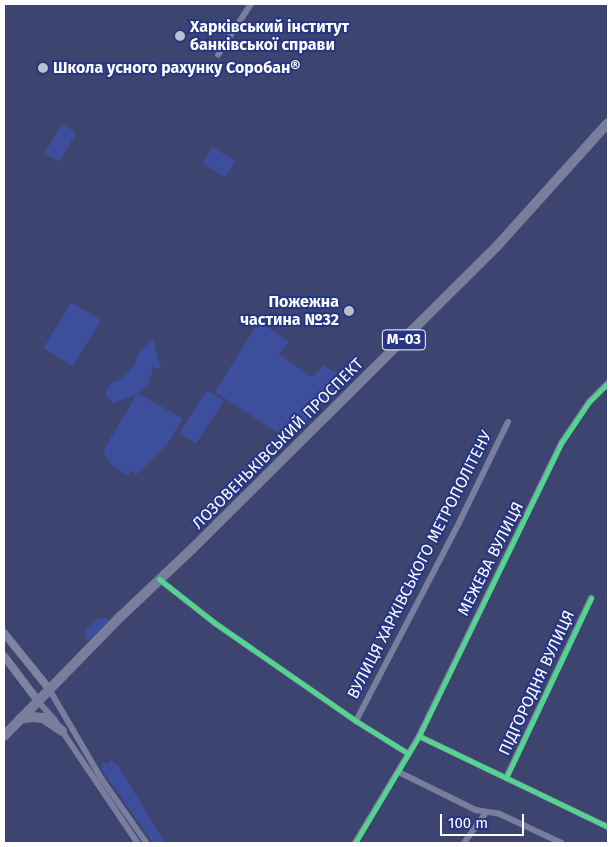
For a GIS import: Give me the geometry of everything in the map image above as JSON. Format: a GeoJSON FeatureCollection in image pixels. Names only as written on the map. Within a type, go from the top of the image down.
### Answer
{"type":"FeatureCollection","features":[{"type":"Feature","properties":{"kind":"highway","name":"ЛОЗОВЕНЬКІВСЬКИЙ ПРОСПЕКТ"},"geometry":{"type":"LineString","coordinates":[[4,736],[159,579],[192,549],[498,245],[608,123]]}},
{"type":"Feature","properties":{"kind":"highway"},"geometry":{"type":"LineString","coordinates":[[20,719],[32,716],[43,718],[62,731]]}},
{"type":"Feature","properties":{"kind":"main road"},"geometry":{"type":"LineString","coordinates":[[4,633],[50,690]]}},
{"type":"Feature","properties":{"kind":"main road"},"geometry":{"type":"LineString","coordinates":[[4,656],[38,701]]}},
{"type":"Feature","properties":{"kind":"street"},"geometry":{"type":"LineString","coordinates":[[218,55],[251,4]]}},
{"type":"Feature","properties":{"kind":"street","name":"МЕЖЕВА ВУЛИЦЯ"},"geometry":{"type":"LineString","coordinates":[[355,843],[409,754],[562,442],[589,402],[608,382]]}},
{"type":"Feature","properties":{"kind":"street","name":"ВУЛИЦЯ ХАРКІВСЬКОГО МЕТРОПОЛІТЕНУ"},"geometry":{"type":"LineString","coordinates":[[356,721],[459,523],[508,422]]}},
{"type":"Feature","properties":{"kind":"street"},"geometry":{"type":"LineString","coordinates":[[159,579],[215,623],[356,721],[409,754]]}},
{"type":"Feature","properties":{"kind":"street","name":"ПІДГОРОДНЯ ВУЛИЦЯ"},"geometry":{"type":"LineString","coordinates":[[506,778],[591,598]]}},
{"type":"Feature","properties":{"kind":"street"},"geometry":{"type":"LineString","coordinates":[[50,690],[112,794],[148,843]]}},
{"type":"Feature","properties":{"kind":"street"},"geometry":{"type":"LineString","coordinates":[[38,701],[62,731],[138,843]]}},
{"type":"Feature","properties":{"kind":"street"},"geometry":{"type":"LineString","coordinates":[[418,736],[608,827]]}},
{"type":"Feature","properties":{"kind":"street"},"geometry":{"type":"LineString","coordinates":[[81,760],[88,755]]}},
{"type":"Feature","properties":{"kind":"street"},"geometry":{"type":"LineString","coordinates":[[399,772],[476,810],[500,814],[562,843]]}},
{"type":"Feature","properties":{"kind":"street"},"geometry":{"type":"LineString","coordinates":[[464,843],[486,813]]}},
{"type":"Feature","properties":{"kind":"shaded area"},"geometry":{"type":"Polygon","coordinates":[[[62,124],[77,133],[59,162],[44,153],[62,124]]]}},
{"type":"Feature","properties":{"kind":"shaded area"},"geometry":{"type":"Polygon","coordinates":[[[213,147],[236,162],[225,178],[203,163],[213,147]]]}},
{"type":"Feature","properties":{"kind":"shaded area"},"geometry":{"type":"Polygon","coordinates":[[[71,302],[101,320],[73,366],[43,348],[71,302]]]}},
{"type":"Feature","properties":{"kind":"shaded area"},"geometry":{"type":"Polygon","coordinates":[[[259,321],[289,342],[279,354],[312,377],[324,365],[346,380],[287,439],[215,392],[259,321]]]}},
{"type":"Feature","properties":{"kind":"shaded area"},"geometry":{"type":"Polygon","coordinates":[[[152,340],[158,361],[162,365],[158,369],[153,367],[149,385],[138,393],[183,419],[168,443],[137,474],[131,471],[128,476],[111,465],[103,451],[137,394],[113,403],[106,396],[105,392],[113,382],[119,380],[134,366],[140,350],[152,340]]]}},
{"type":"Feature","properties":{"kind":"shaded area"},"geometry":{"type":"Polygon","coordinates":[[[207,390],[224,401],[196,444],[179,433],[207,390]]]}},
{"type":"Feature","properties":{"kind":"shaded area"},"geometry":{"type":"Polygon","coordinates":[[[98,619],[109,620],[108,624],[90,640],[85,641],[85,631],[98,619]]]}},
{"type":"Feature","properties":{"kind":"shaded area"},"geometry":{"type":"Polygon","coordinates":[[[110,760],[117,764],[165,843],[153,843],[102,770],[103,761],[108,764],[110,760]]]}},
{"type":"Feature","properties":{"kind":"cycle path"},"geometry":{"type":"LineString","coordinates":[[355,843],[419,736],[562,442],[589,402],[608,383]]}},
{"type":"Feature","properties":{"kind":"cycle path"},"geometry":{"type":"LineString","coordinates":[[159,579],[215,623],[356,721],[409,754]]}},
{"type":"Feature","properties":{"kind":"cycle path"},"geometry":{"type":"LineString","coordinates":[[506,778],[591,598]]}},
{"type":"Feature","properties":{"kind":"cycle path"},"geometry":{"type":"LineString","coordinates":[[419,736],[608,827]]}},
{"type":"Feature","properties":{"kind":"place","name":"Харківський інститут банківської справи"},"geometry":{"type":"Point","coordinates":[180,36]}},
{"type":"Feature","properties":{"kind":"place","name":"Школа усного рахунку Соробан®"},"geometry":{"type":"Point","coordinates":[43,68]}},
{"type":"Feature","properties":{"kind":"place","name":"Пожежна частина №32"},"geometry":{"type":"Point","coordinates":[349,311]}}]}
